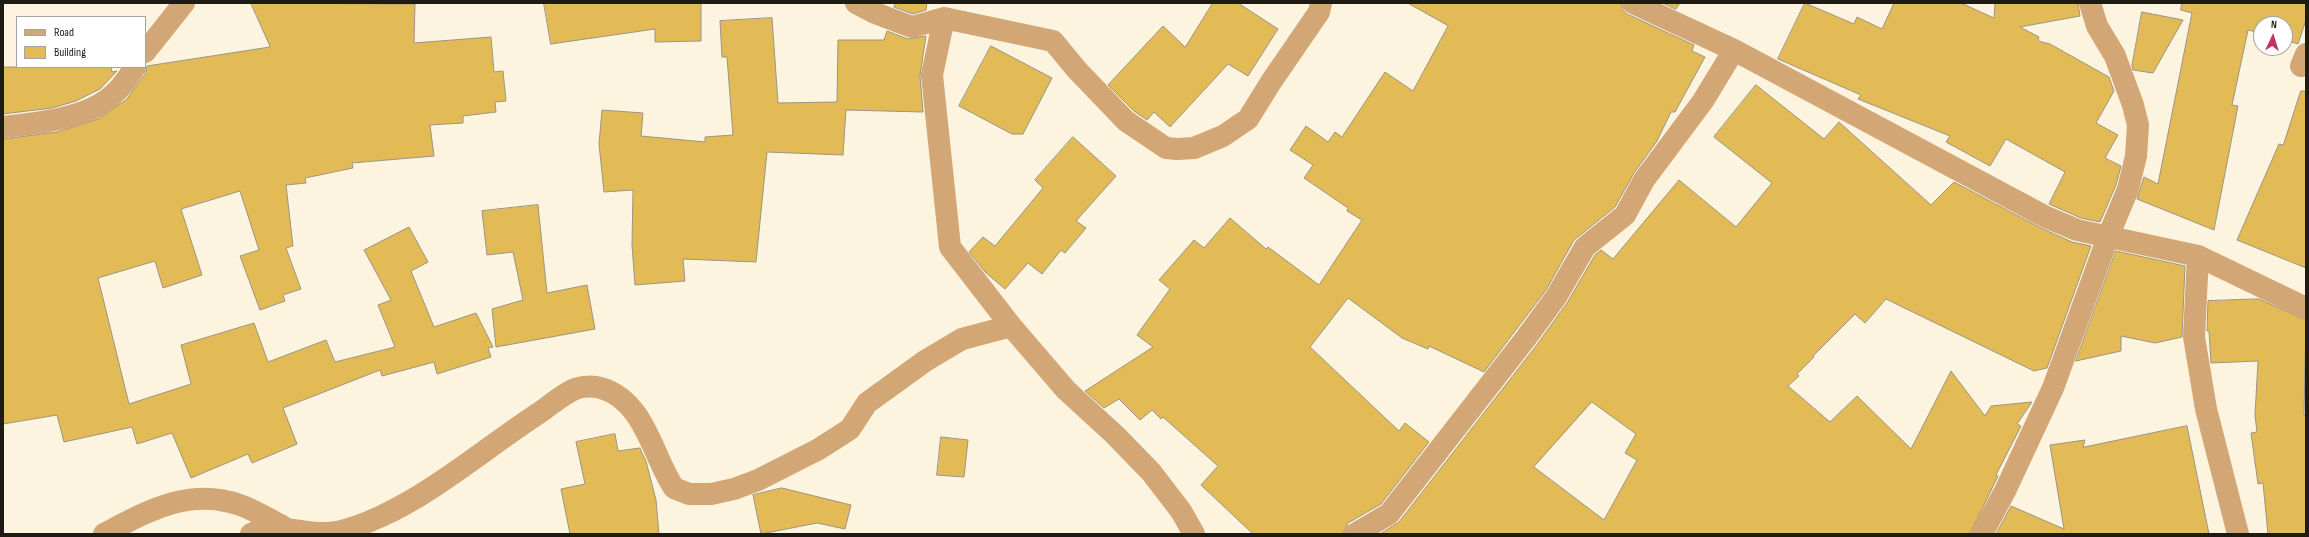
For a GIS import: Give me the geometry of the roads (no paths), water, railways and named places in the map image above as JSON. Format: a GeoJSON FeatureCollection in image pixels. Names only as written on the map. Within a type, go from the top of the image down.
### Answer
{"type":"FeatureCollection","features":[{"type":"Feature","properties":{"kind":"street"},"geometry":{"type":"LineString","coordinates":[[146,51],[184,3]]}},
{"type":"Feature","properties":{"kind":"street"},"geometry":{"type":"LineString","coordinates":[[856,3],[912,27],[944,18],[1053,41],[1082,75],[1126,120],[1166,148],[1177,149],[1194,148],[1223,136],[1248,119],[1271,82],[1319,12],[1321,3]]}},
{"type":"Feature","properties":{"kind":"street"},"geometry":{"type":"LineString","coordinates":[[1633,3],[1734,50],[2046,217],[2077,230],[2198,256],[2306,308]]}},
{"type":"Feature","properties":{"kind":"street"},"geometry":{"type":"LineString","coordinates":[[1982,534],[2005,490],[2053,388],[2108,237],[2128,189],[2136,156],[2138,125],[2115,56],[2097,26],[2090,3]]}},
{"type":"Feature","properties":{"kind":"street"},"geometry":{"type":"LineString","coordinates":[[944,18],[932,75],[950,247],[1011,326],[1066,390],[1115,435],[1151,472],[1181,511],[1194,534]]}},
{"type":"Feature","properties":{"kind":"street"},"geometry":{"type":"LineString","coordinates":[[1355,534],[1389,514],[1556,297],[1585,247],[1625,215],[1644,180],[1703,101],[1734,50]]}},
{"type":"Feature","properties":{"kind":"street"},"geometry":{"type":"LineString","coordinates":[[3,127],[37,123],[73,115],[102,104],[124,84],[134,68]]}},
{"type":"Feature","properties":{"kind":"street"},"geometry":{"type":"LineString","coordinates":[[2198,256],[2194,337],[2206,409],[2238,534]]}},
{"type":"Feature","properties":{"kind":"street"},"geometry":{"type":"LineString","coordinates":[[104,534],[146,511],[184,500],[210,498],[241,505],[284,527],[310,533],[341,531],[390,512],[432,488],[503,436],[575,389],[590,386],[610,391],[626,403],[654,446],[674,488],[689,494],[711,494],[734,489],[758,480],[819,449],[850,429],[867,403],[925,361],[962,338],[1011,326]]}},
{"type":"Feature","properties":{"kind":"street"},"geometry":{"type":"LineString","coordinates":[[251,534],[262,529],[284,527]]}}]}
